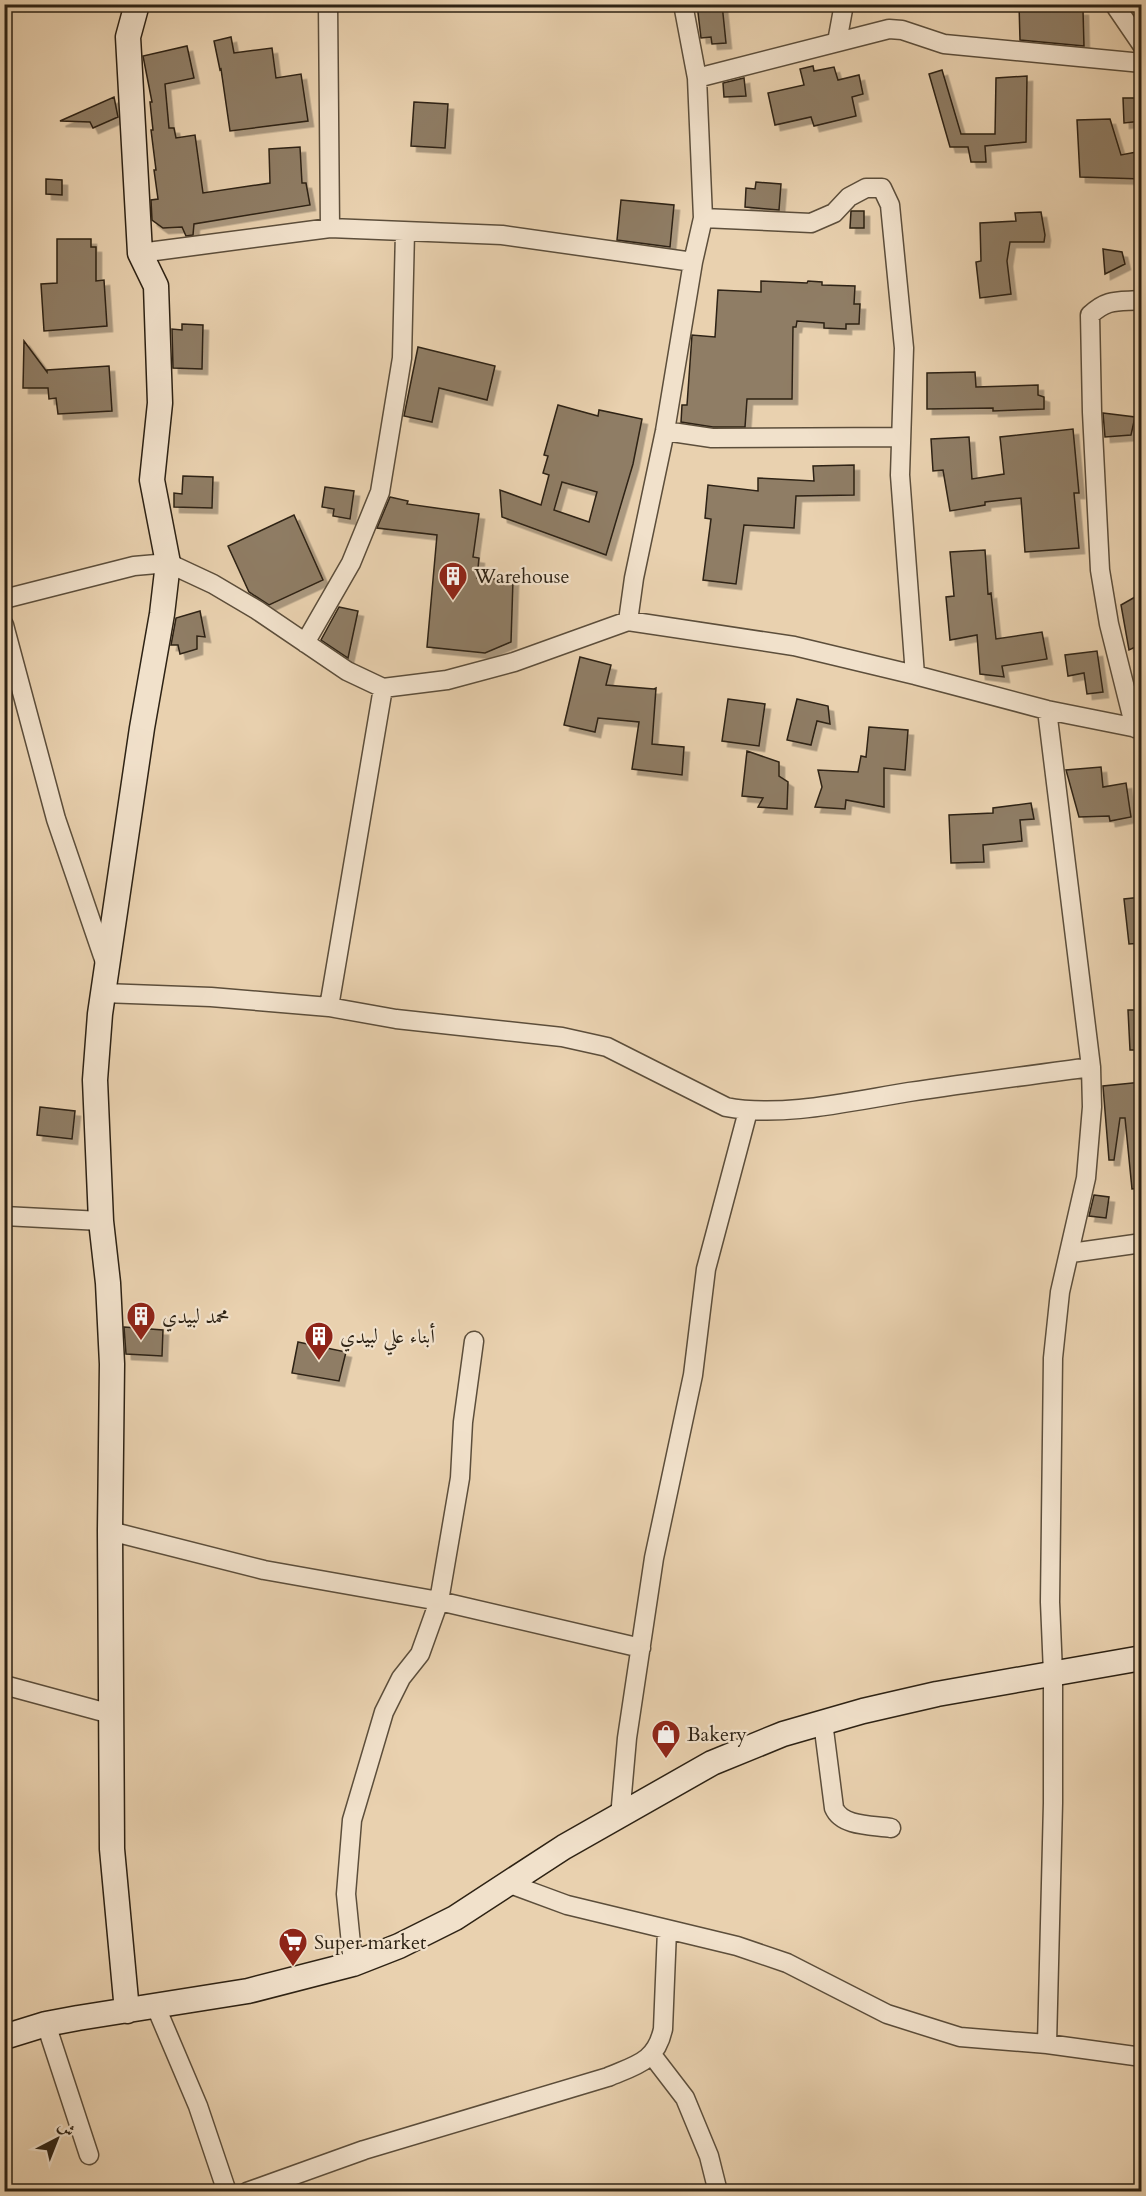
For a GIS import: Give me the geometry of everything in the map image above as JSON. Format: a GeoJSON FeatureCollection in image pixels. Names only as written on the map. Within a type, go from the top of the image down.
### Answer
{"type":"FeatureCollection","features":[{"type":"Feature","properties":{"kind":"street"},"geometry":{"type":"LineString","coordinates":[[127,2012],[112,1849],[110,1531],[112,1364],[108,1283],[100,1221],[95,1080],[103,993],[168,563],[152,480],[160,403],[156,286],[140,253],[128,37],[137,4]]}},
{"type":"Feature","properties":{"kind":"street"},"geometry":{"type":"LineString","coordinates":[[328,4],[330,228]]}},
{"type":"Feature","properties":{"kind":"street"},"geometry":{"type":"LineString","coordinates":[[628,621],[634,578],[665,431],[693,262],[703,218],[697,78],[683,4]]}},
{"type":"Feature","properties":{"kind":"street"},"geometry":{"type":"LineString","coordinates":[[837,42],[844,4]]}},
{"type":"Feature","properties":{"kind":"street"},"geometry":{"type":"LineString","coordinates":[[1114,4],[1142,45]]}},
{"type":"Feature","properties":{"kind":"street"},"geometry":{"type":"LineString","coordinates":[[697,78],[889,29],[902,30],[944,44],[1142,63]]}},
{"type":"Feature","properties":{"kind":"street"},"geometry":{"type":"LineString","coordinates":[[703,218],[811,223],[834,213],[849,197],[866,189],[882,188],[890,205],[904,348],[900,475],[915,675]]}},
{"type":"Feature","properties":{"kind":"street"},"geometry":{"type":"LineString","coordinates":[[140,253],[330,228],[502,235],[693,262]]}},
{"type":"Feature","properties":{"kind":"street"},"geometry":{"type":"LineString","coordinates":[[305,643],[351,563],[380,492],[402,358],[405,232]]}},
{"type":"Feature","properties":{"kind":"street"},"geometry":{"type":"LineString","coordinates":[[4,600],[135,566],[168,563],[213,584],[257,610],[347,671],[383,688],[447,680],[514,663],[628,621],[794,646],[1047,710],[1138,729],[1110,624],[1100,570],[1092,412],[1090,315],[1101,305],[1107,303],[1142,300]]}},
{"type":"Feature","properties":{"kind":"street"},"geometry":{"type":"LineString","coordinates":[[665,431],[712,438],[900,437]]}},
{"type":"Feature","properties":{"kind":"street"},"geometry":{"type":"LineString","coordinates":[[4,625],[56,819],[107,968]]}},
{"type":"Feature","properties":{"kind":"street"},"geometry":{"type":"LineString","coordinates":[[329,1007],[383,688]]}},
{"type":"Feature","properties":{"kind":"street"},"geometry":{"type":"LineString","coordinates":[[1047,710],[1092,1067],[1092,1107],[1086,1178],[1071,1253],[1060,1292],[1053,1358],[1050,1602],[1053,1673],[1053,1803],[1047,2044]]}},
{"type":"Feature","properties":{"kind":"street"},"geometry":{"type":"LineString","coordinates":[[103,993],[211,997],[329,1007],[396,1019],[562,1038],[607,1047],[726,1107],[748,1111],[778,1111],[1092,1067]]}},
{"type":"Feature","properties":{"kind":"street"},"geometry":{"type":"LineString","coordinates":[[620,1816],[627,1738],[654,1558],[693,1375],[706,1269],[748,1111]]}},
{"type":"Feature","properties":{"kind":"street"},"geometry":{"type":"LineString","coordinates":[[4,1216],[100,1221]]}},
{"type":"Feature","properties":{"kind":"street"},"geometry":{"type":"LineString","coordinates":[[1071,1253],[1142,1243]]}},
{"type":"Feature","properties":{"kind":"street"},"geometry":{"type":"LineString","coordinates":[[352,1964],[346,1894],[352,1820],[384,1712],[401,1678],[420,1654],[439,1601],[460,1478],[463,1422],[474,1341]]}},
{"type":"Feature","properties":{"kind":"street"},"geometry":{"type":"LineString","coordinates":[[110,1531],[264,1570],[439,1601],[641,1648]]}},
{"type":"Feature","properties":{"kind":"street"},"geometry":{"type":"LineString","coordinates":[[4,2037],[46,2024],[248,1991],[352,1964],[399,1946],[455,1918],[564,1847],[712,1763],[783,1734],[862,1711],[937,1694],[1142,1658]]}},
{"type":"Feature","properties":{"kind":"street"},"geometry":{"type":"LineString","coordinates":[[4,1685],[111,1714]]}},
{"type":"Feature","properties":{"kind":"street"},"geometry":{"type":"LineString","coordinates":[[823,1722],[837,1816],[845,1821],[891,1827]]}},
{"type":"Feature","properties":{"kind":"street"},"geometry":{"type":"LineString","coordinates":[[510,1884],[567,1905],[737,1946],[788,1964],[887,2014],[960,2037],[1047,2044],[1142,2057]]}},
{"type":"Feature","properties":{"kind":"street"},"geometry":{"type":"LineString","coordinates":[[247,2192],[364,2150],[608,2077],[639,2064],[652,2055],[660,2044],[663,2029],[667,1929]]}},
{"type":"Feature","properties":{"kind":"street"},"geometry":{"type":"LineString","coordinates":[[156,2007],[198,2106],[227,2192]]}},
{"type":"Feature","properties":{"kind":"street"},"geometry":{"type":"LineString","coordinates":[[46,2024],[89,2155]]}},
{"type":"Feature","properties":{"kind":"street"},"geometry":{"type":"LineString","coordinates":[[652,2055],[685,2098],[709,2156],[718,2192]]}},
{"type":"Feature","properties":{"kind":"building"},"geometry":{"type":"Polygon","coordinates":[[[697,4],[722,4],[726,43],[712,44],[711,37],[701,38],[697,4]]]}},
{"type":"Feature","properties":{"kind":"building"},"geometry":{"type":"Polygon","coordinates":[[[1019,4],[1073,4],[1073,10],[1083,10],[1084,46],[1020,40],[1019,4]]]}},
{"type":"Feature","properties":{"kind":"building"},"geometry":{"type":"Polygon","coordinates":[[[231,37],[234,53],[272,48],[276,78],[301,74],[308,121],[230,131],[221,69],[214,41],[231,37]]]}},
{"type":"Feature","properties":{"kind":"building"},"geometry":{"type":"Polygon","coordinates":[[[187,46],[194,78],[165,84],[169,128],[174,128],[176,138],[195,135],[203,193],[270,183],[269,149],[300,147],[302,183],[306,183],[310,205],[194,224],[193,235],[186,236],[182,227],[163,228],[152,220],[151,200],[158,199],[151,130],[153,130],[150,102],[152,102],[143,56],[187,46]]]}},
{"type":"Feature","properties":{"kind":"building"},"geometry":{"type":"Polygon","coordinates":[[[813,66],[814,71],[834,67],[838,80],[859,75],[863,94],[852,97],[856,116],[814,126],[811,117],[775,125],[768,93],[804,85],[800,69],[813,66]]]}},
{"type":"Feature","properties":{"kind":"building"},"geometry":{"type":"Polygon","coordinates":[[[942,70],[961,134],[995,134],[996,78],[1027,76],[1026,142],[985,146],[986,162],[971,162],[968,147],[950,147],[929,74],[942,70]]]}},
{"type":"Feature","properties":{"kind":"building"},"geometry":{"type":"Polygon","coordinates":[[[744,78],[746,96],[724,97],[723,83],[744,78]]]}},
{"type":"Feature","properties":{"kind":"building"},"geometry":{"type":"Polygon","coordinates":[[[114,97],[118,117],[93,128],[90,122],[60,121],[114,97]]]}},
{"type":"Feature","properties":{"kind":"building"},"geometry":{"type":"Polygon","coordinates":[[[1123,98],[1142,98],[1142,121],[1124,123],[1123,98]]]}},
{"type":"Feature","properties":{"kind":"building"},"geometry":{"type":"Polygon","coordinates":[[[414,102],[448,104],[445,148],[411,146],[414,102]]]}},
{"type":"Feature","properties":{"kind":"building"},"geometry":{"type":"Polygon","coordinates":[[[1110,119],[1121,155],[1142,151],[1142,179],[1080,177],[1077,120],[1110,119]]]}},
{"type":"Feature","properties":{"kind":"building"},"geometry":{"type":"Polygon","coordinates":[[[46,179],[62,180],[62,195],[46,194],[46,179]]]}},
{"type":"Feature","properties":{"kind":"building"},"geometry":{"type":"Polygon","coordinates":[[[756,182],[781,184],[779,210],[745,207],[746,188],[755,189],[756,182]]]}},
{"type":"Feature","properties":{"kind":"building"},"geometry":{"type":"Polygon","coordinates":[[[621,200],[674,205],[670,247],[617,240],[621,200]]]}},
{"type":"Feature","properties":{"kind":"building"},"geometry":{"type":"Polygon","coordinates":[[[851,211],[864,211],[864,228],[850,228],[851,211]]]}},
{"type":"Feature","properties":{"kind":"building"},"geometry":{"type":"Polygon","coordinates":[[[1041,212],[1044,242],[1010,242],[1007,261],[1011,294],[980,298],[976,262],[981,261],[980,223],[1016,221],[1015,213],[1041,212]]]}},
{"type":"Feature","properties":{"kind":"building"},"geometry":{"type":"Polygon","coordinates":[[[57,239],[91,239],[91,247],[96,247],[96,281],[104,280],[107,326],[44,331],[41,284],[57,283],[57,239]]]}},
{"type":"Feature","properties":{"kind":"building"},"geometry":{"type":"Polygon","coordinates":[[[1103,249],[1122,252],[1125,264],[1105,274],[1103,249]]]}},
{"type":"Feature","properties":{"kind":"building"},"geometry":{"type":"Polygon","coordinates":[[[761,281],[807,283],[808,281],[822,282],[822,285],[855,286],[854,304],[860,304],[859,324],[846,324],[846,329],[824,328],[824,323],[797,321],[796,327],[793,327],[792,399],[747,399],[745,427],[713,427],[681,422],[682,405],[687,405],[692,335],[715,337],[718,290],[761,292],[761,281]]]}},
{"type":"Feature","properties":{"kind":"building"},"geometry":{"type":"Polygon","coordinates":[[[182,324],[203,325],[202,369],[173,368],[172,329],[182,330],[182,324]]]}},
{"type":"Feature","properties":{"kind":"building"},"geometry":{"type":"Polygon","coordinates":[[[24,341],[47,372],[47,370],[109,366],[112,411],[58,414],[56,398],[49,399],[48,388],[23,388],[24,341]]]}},
{"type":"Feature","properties":{"kind":"building"},"geometry":{"type":"Polygon","coordinates":[[[418,347],[495,366],[487,400],[439,388],[432,422],[404,416],[418,347]]]}},
{"type":"Feature","properties":{"kind":"building"},"geometry":{"type":"Polygon","coordinates":[[[975,372],[976,387],[1038,385],[1038,395],[1044,397],[1044,409],[993,411],[993,408],[927,409],[927,373],[975,372]]]}},
{"type":"Feature","properties":{"kind":"building"},"geometry":{"type":"Polygon","coordinates":[[[558,405],[598,416],[599,410],[642,419],[633,464],[606,555],[502,517],[500,490],[541,505],[549,475],[543,473],[548,456],[544,455],[558,405]],[[562,482],[554,510],[589,522],[597,492],[562,482]]]}},
{"type":"Feature","properties":{"kind":"building"},"geometry":{"type":"Polygon","coordinates":[[[1103,413],[1135,417],[1131,435],[1105,437],[1103,413]]]}},
{"type":"Feature","properties":{"kind":"building"},"geometry":{"type":"Polygon","coordinates":[[[1073,429],[1079,493],[1074,493],[1079,548],[1025,552],[1021,498],[985,502],[985,505],[950,511],[943,470],[933,471],[931,439],[969,437],[972,479],[1004,474],[1000,437],[1073,429]]]}},
{"type":"Feature","properties":{"kind":"building"},"geometry":{"type":"Polygon","coordinates":[[[854,465],[854,495],[796,496],[794,528],[744,525],[736,584],[703,580],[711,519],[705,518],[708,485],[758,491],[758,478],[814,481],[813,466],[854,465]]]}},
{"type":"Feature","properties":{"kind":"building"},"geometry":{"type":"Polygon","coordinates":[[[183,476],[213,477],[212,508],[174,507],[174,493],[182,494],[183,476]]]}},
{"type":"Feature","properties":{"kind":"building"},"geometry":{"type":"Polygon","coordinates":[[[325,487],[354,491],[350,519],[333,516],[334,509],[322,507],[325,487]]]}},
{"type":"Feature","properties":{"kind":"building"},"geometry":{"type":"Polygon","coordinates":[[[390,497],[408,501],[407,504],[479,514],[473,557],[479,558],[477,578],[513,580],[511,642],[485,653],[427,647],[437,535],[377,528],[390,497]]]}},
{"type":"Feature","properties":{"kind":"building"},"geometry":{"type":"Polygon","coordinates":[[[294,515],[323,580],[269,605],[249,592],[228,546],[294,515]]]}},
{"type":"Feature","properties":{"kind":"building"},"geometry":{"type":"Polygon","coordinates":[[[985,550],[988,594],[991,593],[996,639],[1042,632],[1047,659],[1002,666],[1004,677],[980,674],[977,635],[950,640],[946,597],[954,596],[950,552],[985,550]]]}},
{"type":"Feature","properties":{"kind":"building"},"geometry":{"type":"Polygon","coordinates":[[[1142,593],[1142,644],[1129,650],[1121,605],[1142,593]]]}},
{"type":"Feature","properties":{"kind":"building"},"geometry":{"type":"Polygon","coordinates":[[[339,607],[358,611],[348,658],[321,640],[339,607]]]}},
{"type":"Feature","properties":{"kind":"building"},"geometry":{"type":"Polygon","coordinates":[[[200,611],[205,637],[197,636],[197,649],[180,654],[178,645],[171,645],[176,618],[200,611]]]}},
{"type":"Feature","properties":{"kind":"building"},"geometry":{"type":"Polygon","coordinates":[[[1097,651],[1103,692],[1087,694],[1084,673],[1068,676],[1065,655],[1097,651]]]}},
{"type":"Feature","properties":{"kind":"building"},"geometry":{"type":"Polygon","coordinates":[[[580,657],[611,665],[606,685],[656,688],[652,744],[684,747],[682,775],[632,769],[639,722],[598,718],[595,732],[564,725],[580,657]]]}},
{"type":"Feature","properties":{"kind":"building"},"geometry":{"type":"Polygon","coordinates":[[[728,699],[765,704],[759,746],[722,741],[728,699]]]}},
{"type":"Feature","properties":{"kind":"building"},"geometry":{"type":"Polygon","coordinates":[[[797,699],[828,706],[830,724],[817,721],[811,745],[787,740],[797,699]]]}},
{"type":"Feature","properties":{"kind":"building"},"geometry":{"type":"Polygon","coordinates":[[[869,727],[908,730],[905,770],[884,768],[884,807],[846,800],[845,809],[815,807],[822,787],[818,770],[858,772],[861,756],[866,757],[869,727]]]}},
{"type":"Feature","properties":{"kind":"building"},"geometry":{"type":"Polygon","coordinates":[[[747,751],[779,762],[779,776],[788,782],[787,809],[758,807],[763,798],[742,796],[747,751]]]}},
{"type":"Feature","properties":{"kind":"building"},"geometry":{"type":"Polygon","coordinates":[[[1101,767],[1103,787],[1126,783],[1131,817],[1110,821],[1109,816],[1079,817],[1066,770],[1101,767]]]}},
{"type":"Feature","properties":{"kind":"building"},"geometry":{"type":"Polygon","coordinates":[[[1031,803],[1034,819],[1020,820],[1022,841],[983,845],[984,862],[951,863],[949,815],[993,813],[993,808],[1031,803]]]}},
{"type":"Feature","properties":{"kind":"building"},"geometry":{"type":"Polygon","coordinates":[[[1142,897],[1142,943],[1129,944],[1124,899],[1142,897]]]}},
{"type":"Feature","properties":{"kind":"building"},"geometry":{"type":"Polygon","coordinates":[[[1128,1010],[1142,1010],[1142,1050],[1130,1050],[1128,1010]]]}},
{"type":"Feature","properties":{"kind":"building"},"geometry":{"type":"Polygon","coordinates":[[[1142,1082],[1142,1188],[1132,1189],[1125,1118],[1120,1118],[1114,1160],[1109,1160],[1103,1086],[1142,1082]]]}},
{"type":"Feature","properties":{"kind":"building"},"geometry":{"type":"Polygon","coordinates":[[[40,1107],[75,1111],[72,1139],[37,1135],[40,1107]]]}},
{"type":"Feature","properties":{"kind":"building"},"geometry":{"type":"Polygon","coordinates":[[[1094,1195],[1109,1197],[1106,1218],[1089,1216],[1094,1195]]]}},
{"type":"Feature","properties":{"kind":"building","name":"محمد لبيدي"},"geometry":{"type":"Polygon","coordinates":[[[124,1327],[163,1330],[162,1356],[126,1354],[124,1327]]]}},
{"type":"Feature","properties":{"kind":"building","name":"أبناء علي لبيدي"},"geometry":{"type":"Polygon","coordinates":[[[298,1342],[346,1352],[339,1381],[292,1373],[298,1342]]]}},
{"type":"Feature","properties":{"kind":"place","name":"Warehouse"},"geometry":{"type":"Point","coordinates":[453,602]}},
{"type":"Feature","properties":{"kind":"place","name":"محمد لبيدي"},"geometry":{"type":"Point","coordinates":[141,1342]}},
{"type":"Feature","properties":{"kind":"place","name":"أبناء علي لبيدي"},"geometry":{"type":"Point","coordinates":[319,1362]}},
{"type":"Feature","properties":{"kind":"place","name":"Bakery"},"geometry":{"type":"Point","coordinates":[666,1760]}},
{"type":"Feature","properties":{"kind":"place","name":"Super market"},"geometry":{"type":"Point","coordinates":[293,1968]}}]}
